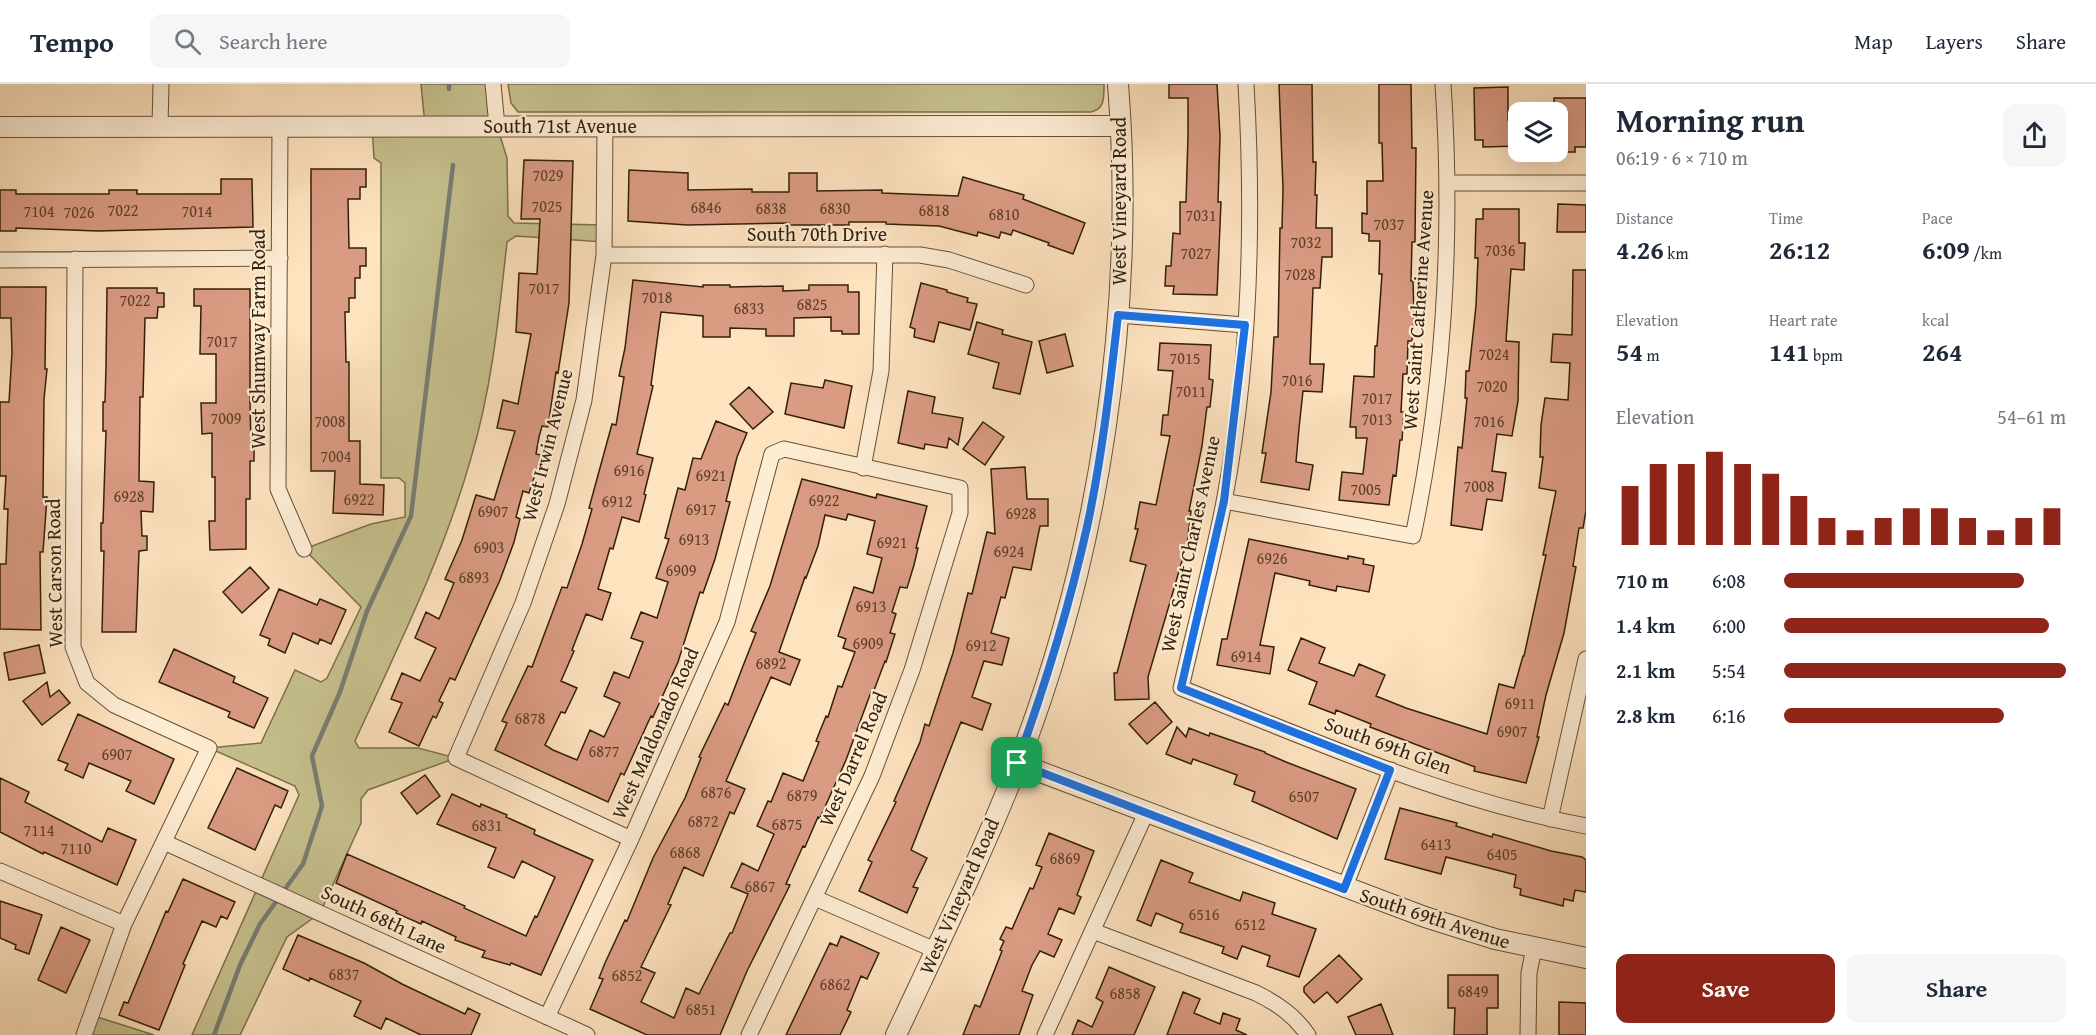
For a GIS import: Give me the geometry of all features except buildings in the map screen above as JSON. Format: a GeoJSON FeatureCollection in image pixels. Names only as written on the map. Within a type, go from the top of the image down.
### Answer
{"type":"FeatureCollection","features":[{"type":"Feature","properties":{"kind":"street"},"geometry":{"type":"LineString","coordinates":[[160,126],[161,84]]}},
{"type":"Feature","properties":{"kind":"street"},"geometry":{"type":"LineString","coordinates":[[493,84],[496,126]]}},
{"type":"Feature","properties":{"kind":"street","name":"West Vineyard Road"},"geometry":{"type":"LineString","coordinates":[[896,1035],[1017,763],[1050,668],[1087,526],[1106,420],[1118,315],[1122,213],[1118,84]]}},
{"type":"Feature","properties":{"kind":"street","name":"West Saint Charles Avenue"},"geometry":{"type":"LineString","coordinates":[[1181,688],[1224,501],[1245,325],[1251,205],[1246,84]]}},
{"type":"Feature","properties":{"kind":"street","name":"West Saint Catherine Avenue"},"geometry":{"type":"LineString","coordinates":[[1224,501],[1413,536],[1429,452],[1436,399],[1444,287],[1447,183],[1443,84]]}},
{"type":"Feature","properties":{"kind":"street","name":"West Shumway Farm Road"},"geometry":{"type":"LineString","coordinates":[[280,125],[278,489],[304,549]]}},
{"type":"Feature","properties":{"kind":"street","name":"West Irwin Avenue"},"geometry":{"type":"LineString","coordinates":[[605,126],[604,255],[584,400],[557,504],[523,603],[456,758],[631,839]]}},
{"type":"Feature","properties":{"kind":"street","name":"South 71st Avenue"},"geometry":{"type":"LineString","coordinates":[[0,127],[1120,126]]}},
{"type":"Feature","properties":{"kind":"street"},"geometry":{"type":"LineString","coordinates":[[1447,183],[1586,183]]}},
{"type":"Feature","properties":{"kind":"street"},"geometry":{"type":"LineString","coordinates":[[863,468],[881,371],[885,254]]}},
{"type":"Feature","properties":{"kind":"street","name":"South 70th Drive"},"geometry":{"type":"LineString","coordinates":[[604,255],[920,255],[949,260],[1026,285]]}},
{"type":"Feature","properties":{"kind":"street"},"geometry":{"type":"LineString","coordinates":[[0,260],[280,258]]}},
{"type":"Feature","properties":{"kind":"street","name":"West Carson Road"},"geometry":{"type":"LineString","coordinates":[[75,259],[73,647],[87,683],[114,705],[209,748],[124,924],[84,1035]]}},
{"type":"Feature","properties":{"kind":"street"},"geometry":{"type":"LineString","coordinates":[[1118,315],[1245,325]]}},
{"type":"Feature","properties":{"kind":"street","name":"West Maldonado Road"},"geometry":{"type":"LineString","coordinates":[[547,1017],[631,839],[727,622],[772,454],[784,449],[863,468]]}},
{"type":"Feature","properties":{"kind":"street","name":"West Darrel Road"},"geometry":{"type":"LineString","coordinates":[[749,1035],[872,776],[912,670],[960,513],[960,488],[863,468]]}},
{"type":"Feature","properties":{"kind":"street"},"geometry":{"type":"LineString","coordinates":[[1550,819],[1586,659]]}},
{"type":"Feature","properties":{"kind":"street","name":"South 69th Glen"},"geometry":{"type":"LineString","coordinates":[[1181,688],[1390,770],[1481,801],[1586,826]]}},
{"type":"Feature","properties":{"kind":"street","name":"South 69th Avenue"},"geometry":{"type":"LineString","coordinates":[[1017,763],[1344,889],[1461,929],[1534,948],[1586,958]]}},
{"type":"Feature","properties":{"kind":"street"},"geometry":{"type":"LineString","coordinates":[[1344,889],[1390,770]]}},
{"type":"Feature","properties":{"kind":"street"},"geometry":{"type":"LineString","coordinates":[[1045,1035],[1146,813]]}},
{"type":"Feature","properties":{"kind":"street","name":"South 68th Lane"},"geometry":{"type":"LineString","coordinates":[[164,842],[587,1035]]}},
{"type":"Feature","properties":{"kind":"street"},"geometry":{"type":"LineString","coordinates":[[0,871],[124,924]]}},
{"type":"Feature","properties":{"kind":"street"},"geometry":{"type":"LineString","coordinates":[[815,898],[935,950]]}},
{"type":"Feature","properties":{"kind":"street"},"geometry":{"type":"LineString","coordinates":[[1093,931],[1256,993],[1278,1004],[1298,1022],[1308,1035]]}},
{"type":"Feature","properties":{"kind":"street"},"geometry":{"type":"LineString","coordinates":[[1528,1035],[1529,973],[1534,948]]}},
{"type":"Feature","properties":{"kind":"shaded area"},"geometry":{"type":"Polygon","coordinates":[[[421,84],[493,84],[497,126],[507,158],[508,216],[514,223],[603,225],[604,242],[516,236],[507,242],[490,378],[460,495],[433,567],[355,741],[359,748],[418,748],[456,758],[368,790],[361,799],[361,823],[320,913],[287,937],[240,1035],[192,1035],[299,795],[295,786],[209,748],[261,743],[295,670],[321,682],[327,678],[361,607],[304,549],[371,524],[405,517],[405,483],[399,478],[381,478],[381,163],[374,158],[372,125],[425,125],[421,84]]]}},
{"type":"Feature","properties":{"kind":"shaded area"},"geometry":{"type":"Polygon","coordinates":[[[508,84],[1104,84],[1104,98],[1099,108],[1091,112],[518,112],[511,103],[508,84]]]}},
{"type":"Feature","properties":{"kind":"shaded area"},"geometry":{"type":"Polygon","coordinates":[[[91,1015],[154,1035],[84,1035],[91,1015]]]}},
{"type":"Feature","properties":{"kind":"waterway"},"geometry":{"type":"LineString","coordinates":[[449,84],[449,89]]}},
{"type":"Feature","properties":{"kind":"waterway"},"geometry":{"type":"LineString","coordinates":[[214,1035],[240,965],[260,924],[303,864],[322,806],[312,756],[340,692],[367,611],[411,516],[453,165]]}},
{"type":"Feature","properties":{"kind":"route"},"geometry":{"type":"LineString","coordinates":[[1118,315],[1245,325],[1235,427],[1224,501],[1181,688],[1390,770],[1344,889],[1017,763],[1050,668],[1087,526],[1106,420],[1118,315]]}}]}
